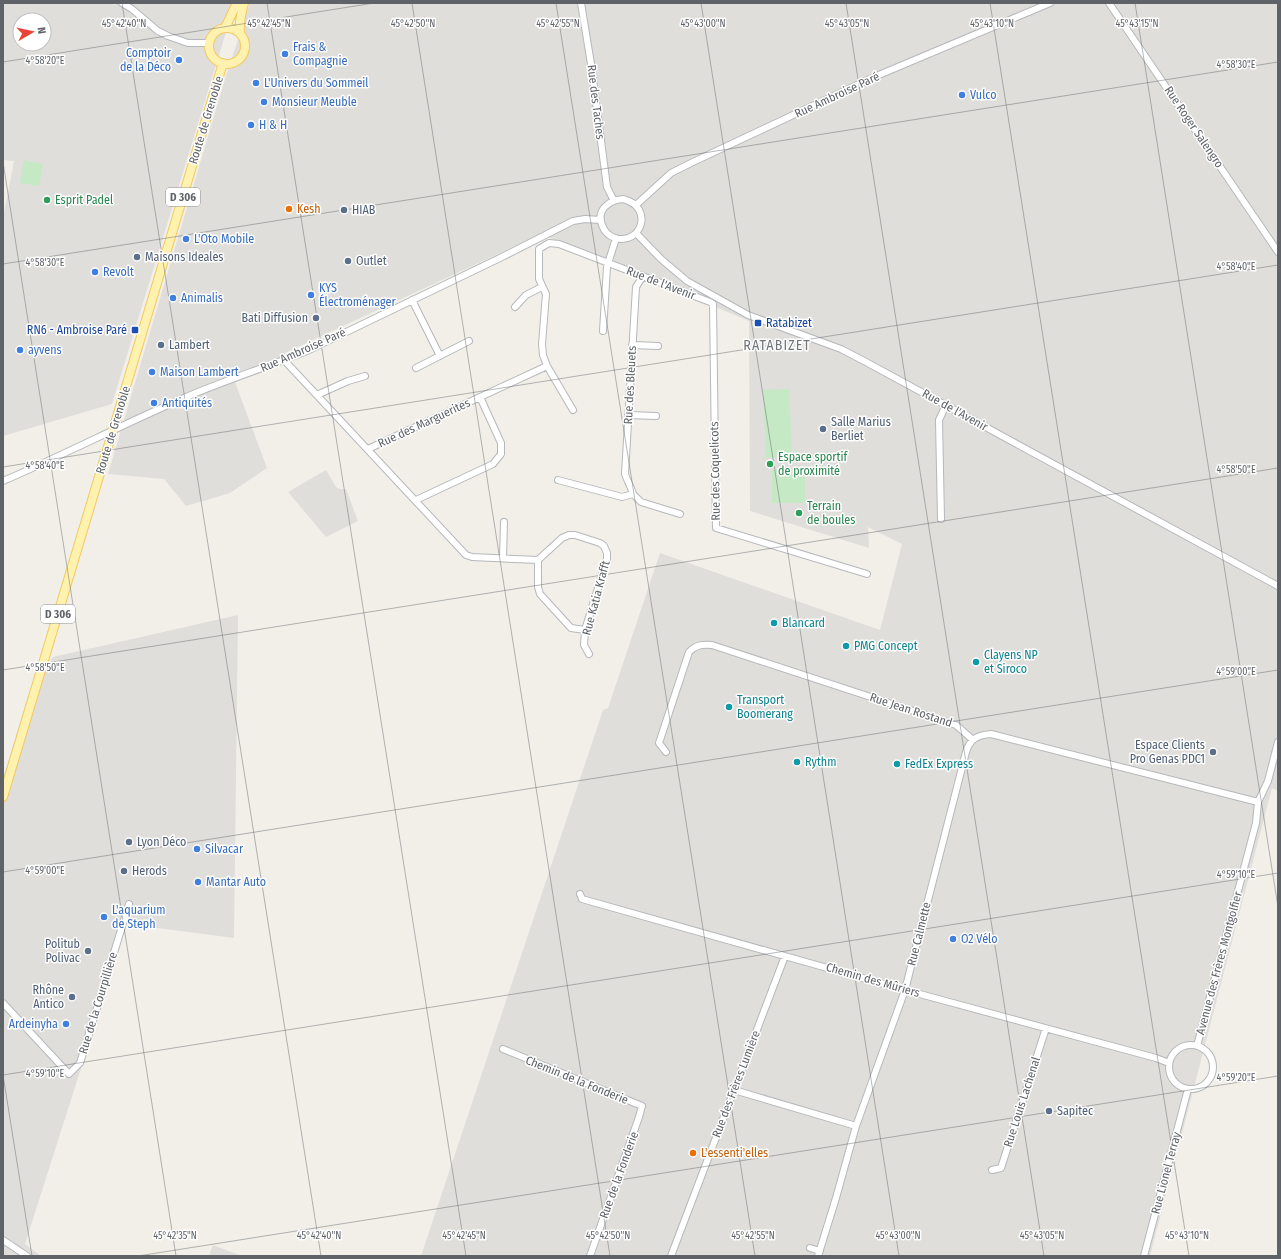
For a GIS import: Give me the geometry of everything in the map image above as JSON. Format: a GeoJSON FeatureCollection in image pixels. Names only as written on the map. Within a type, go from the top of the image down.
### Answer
{"type":"FeatureCollection","features":[{"type":"Feature","properties":{"kind":"main road"},"geometry":{"type":"LineString","coordinates":[[225,28],[236,3]]}},
{"type":"Feature","properties":{"kind":"main road"},"geometry":{"type":"LineString","coordinates":[[240,33],[231,28],[225,28],[215,32],[210,43],[210,49],[214,58],[223,63],[229,63],[235,62],[243,54],[245,45],[240,33],[239,24],[240,14],[244,3]]}},
{"type":"Feature","properties":{"kind":"main road","name":"Route de Grenoble"},"geometry":{"type":"LineString","coordinates":[[3,797],[223,63]]}},
{"type":"Feature","properties":{"kind":"street"},"geometry":{"type":"LineString","coordinates":[[122,3],[132,9],[158,31],[168,36],[188,43],[210,43]]}},
{"type":"Feature","properties":{"kind":"street","name":"Rue des Taches"},"geometry":{"type":"LineString","coordinates":[[581,3],[591,64],[607,187],[614,201]]}},
{"type":"Feature","properties":{"kind":"street","name":"Rue Ambroise Paré"},"geometry":{"type":"LineString","coordinates":[[636,205],[671,173],[693,162],[874,77],[1050,3]]}},
{"type":"Feature","properties":{"kind":"street","name":"Rue Roger Salengro"},"geometry":{"type":"LineString","coordinates":[[1109,3],[1278,252]]}},
{"type":"Feature","properties":{"kind":"street"},"geometry":{"type":"LineString","coordinates":[[623,199],[633,202],[636,205],[640,211],[642,220],[641,226],[636,233],[627,238],[620,239],[608,233],[603,227],[600,220],[602,210],[606,206],[614,201],[623,199]]}},
{"type":"Feature","properties":{"kind":"street","name":"Rue Ambroise Paré"},"geometry":{"type":"LineString","coordinates":[[3,481],[185,397],[309,350],[573,222],[585,219],[600,220]]}},
{"type":"Feature","properties":{"kind":"street","name":"Rue de l'Avenir"},"geometry":{"type":"LineString","coordinates":[[636,233],[687,281],[748,315],[841,349],[1278,586]]}},
{"type":"Feature","properties":{"kind":"street"},"geometry":{"type":"LineString","coordinates":[[603,331],[607,267],[616,238]]}},
{"type":"Feature","properties":{"kind":"street","name":"Rue de l'Avenir"},"geometry":{"type":"LineString","coordinates":[[542,287],[539,279],[539,249],[549,243],[559,244],[608,262],[713,304]]}},
{"type":"Feature","properties":{"kind":"street","name":"Rue des Bleuets"},"geometry":{"type":"LineString","coordinates":[[633,494],[625,474],[636,287],[643,276]]}},
{"type":"Feature","properties":{"kind":"street"},"geometry":{"type":"LineString","coordinates":[[515,307],[526,295],[542,287],[546,294],[542,344],[543,355],[547,366],[573,410]]}},
{"type":"Feature","properties":{"kind":"street"},"geometry":{"type":"LineString","coordinates":[[412,300],[440,356]]}},
{"type":"Feature","properties":{"kind":"street","name":"Rue des Coquelicots"},"geometry":{"type":"LineString","coordinates":[[713,304],[716,528],[867,574]]}},
{"type":"Feature","properties":{"kind":"street"},"geometry":{"type":"LineString","coordinates":[[416,368],[469,342]]}},
{"type":"Feature","properties":{"kind":"street"},"geometry":{"type":"LineString","coordinates":[[632,345],[658,346]]}},
{"type":"Feature","properties":{"kind":"street","name":"Rue des Marguerites"},"geometry":{"type":"LineString","coordinates":[[284,360],[416,500],[493,464],[501,454],[501,443],[480,397]]}},
{"type":"Feature","properties":{"kind":"street","name":"Rue des Marguerites"},"geometry":{"type":"LineString","coordinates":[[368,449],[547,366]]}},
{"type":"Feature","properties":{"kind":"street"},"geometry":{"type":"LineString","coordinates":[[316,395],[348,381],[364,376]]}},
{"type":"Feature","properties":{"kind":"street"},"geometry":{"type":"LineString","coordinates":[[941,519],[939,420],[946,405]]}},
{"type":"Feature","properties":{"kind":"street"},"geometry":{"type":"LineString","coordinates":[[628,415],[656,416]]}},
{"type":"Feature","properties":{"kind":"street"},"geometry":{"type":"LineString","coordinates":[[558,480],[622,497],[633,494],[641,502],[680,514]]}},
{"type":"Feature","properties":{"kind":"street"},"geometry":{"type":"LineString","coordinates":[[416,500],[466,555],[472,557],[538,560],[538,587],[540,594],[571,628],[585,630]]}},
{"type":"Feature","properties":{"kind":"street"},"geometry":{"type":"LineString","coordinates":[[502,558],[504,522]]}},
{"type":"Feature","properties":{"kind":"street","name":"Rue Katia Krafft"},"geometry":{"type":"LineString","coordinates":[[538,560],[562,538],[569,535],[575,535],[600,543],[604,546],[607,552],[607,559],[585,630],[584,645],[589,654]]}},
{"type":"Feature","properties":{"kind":"street","name":"Rue Jean Rostand"},"geometry":{"type":"LineString","coordinates":[[666,752],[659,743],[689,652],[694,647],[702,644],[712,645],[956,724],[973,740]]}},
{"type":"Feature","properties":{"kind":"street"},"geometry":{"type":"LineString","coordinates":[[973,740],[982,735],[991,734],[1258,802]]}},
{"type":"Feature","properties":{"kind":"street","name":"Rue Calmette"},"geometry":{"type":"LineString","coordinates":[[819,1254],[856,1126],[905,990],[966,752],[968,745],[973,740]]}},
{"type":"Feature","properties":{"kind":"street","name":"Avenue des Frères Montgolfier"},"geometry":{"type":"LineString","coordinates":[[1197,1046],[1256,823],[1258,802],[1268,781],[1278,742]]}},
{"type":"Feature","properties":{"kind":"street","name":"Chemin des Mûriers"},"geometry":{"type":"LineString","coordinates":[[580,894],[582,899],[905,990],[1156,1058],[1169,1063]]}},
{"type":"Feature","properties":{"kind":"street","name":"Rue de la Courpillière"},"geometry":{"type":"LineString","coordinates":[[3,1004],[68,1074],[80,1063],[129,904]]}},
{"type":"Feature","properties":{"kind":"street","name":"Rue des Frères Lumière"},"geometry":{"type":"LineString","coordinates":[[671,1256],[785,956]]}},
{"type":"Feature","properties":{"kind":"street","name":"Rue Louis Lachenal"},"geometry":{"type":"LineString","coordinates":[[992,1170],[1001,1168],[1046,1028]]}},
{"type":"Feature","properties":{"kind":"street"},"geometry":{"type":"LineString","coordinates":[[1183,1046],[1197,1046],[1204,1049],[1209,1054],[1213,1068],[1208,1081],[1195,1089],[1188,1089],[1177,1084],[1173,1080],[1170,1075],[1169,1063],[1171,1056],[1176,1050],[1183,1046]]}},
{"type":"Feature","properties":{"kind":"street","name":"Chemin de la Fonderie"},"geometry":{"type":"LineString","coordinates":[[503,1050],[642,1106],[639,1117]]}},
{"type":"Feature","properties":{"kind":"street","name":"Rue Lionel Terray"},"geometry":{"type":"LineString","coordinates":[[1144,1256],[1188,1089]]}},
{"type":"Feature","properties":{"kind":"street"},"geometry":{"type":"LineString","coordinates":[[734,1090],[856,1126]]}},
{"type":"Feature","properties":{"kind":"street","name":"Rue de la Fonderie"},"geometry":{"type":"LineString","coordinates":[[590,1256],[639,1117]]}},
{"type":"Feature","properties":{"kind":"street"},"geometry":{"type":"LineString","coordinates":[[3,1240],[27,1256]]}},
{"type":"Feature","properties":{"kind":"street"},"geometry":{"type":"LineString","coordinates":[[810,1248],[819,1254]]}},
{"type":"Feature","properties":{"kind":"shaded area"},"geometry":{"type":"Polygon","coordinates":[[[3,3],[107,3],[115,5],[116,3],[235,3],[112,404],[3,436],[3,218],[14,161],[3,160],[3,3]]]}},
{"type":"Feature","properties":{"kind":"shaded area"},"geometry":{"type":"Polygon","coordinates":[[[250,3],[1278,4],[1278,791],[1272,788],[1150,1256],[421,1256],[603,710],[608,708],[660,553],[880,630],[902,544],[868,527],[869,548],[750,511],[749,321],[541,234],[285,353],[281,365],[235,382],[267,468],[230,493],[186,506],[164,479],[108,474],[225,79],[250,3]]]}},
{"type":"Feature","properties":{"kind":"shaded area"},"geometry":{"type":"Polygon","coordinates":[[[326,470],[336,487],[346,489],[358,521],[326,537],[288,492],[326,470]]]}},
{"type":"Feature","properties":{"kind":"shaded area"},"geometry":{"type":"Polygon","coordinates":[[[238,615],[234,938],[127,924],[25,1244],[41,1256],[3,1256],[3,779],[30,690],[53,657],[238,615]]]}},
{"type":"Feature","properties":{"kind":"shaded area"},"geometry":{"type":"Polygon","coordinates":[[[213,1245],[242,1256],[209,1256],[213,1245]]]}},
{"type":"Feature","properties":{"kind":"green space"},"geometry":{"type":"Polygon","coordinates":[[[24,160],[43,164],[39,186],[20,183],[24,160]]]}},
{"type":"Feature","properties":{"kind":"green space"},"geometry":{"type":"Polygon","coordinates":[[[789,389],[792,457],[766,458],[763,390],[789,389]]]}},
{"type":"Feature","properties":{"kind":"green space"},"geometry":{"type":"Polygon","coordinates":[[[805,469],[805,503],[772,503],[772,470],[805,469]]]}},
{"type":"Feature","properties":{"kind":"place","name":"Frais & Compagnie"},"geometry":{"type":"Point","coordinates":[285,54]}},
{"type":"Feature","properties":{"kind":"place","name":"Comptoir de la Déco"},"geometry":{"type":"Point","coordinates":[179,60]}},
{"type":"Feature","properties":{"kind":"place","name":"L'Univers du Sommeil"},"geometry":{"type":"Point","coordinates":[256,83]}},
{"type":"Feature","properties":{"kind":"place","name":"Vulco"},"geometry":{"type":"Point","coordinates":[962,95]}},
{"type":"Feature","properties":{"kind":"place","name":"Monsieur Meuble"},"geometry":{"type":"Point","coordinates":[264,102]}},
{"type":"Feature","properties":{"kind":"place","name":"H & H"},"geometry":{"type":"Point","coordinates":[251,125]}},
{"type":"Feature","properties":{"kind":"place","name":"Esprit Padel"},"geometry":{"type":"Point","coordinates":[47,200]}},
{"type":"Feature","properties":{"kind":"place","name":"Kesh"},"geometry":{"type":"Point","coordinates":[289,209]}},
{"type":"Feature","properties":{"kind":"place","name":"HIAB"},"geometry":{"type":"Point","coordinates":[344,210]}},
{"type":"Feature","properties":{"kind":"place","name":"L'Oto Mobile"},"geometry":{"type":"Point","coordinates":[186,239]}},
{"type":"Feature","properties":{"kind":"place","name":"Maisons Ideales"},"geometry":{"type":"Point","coordinates":[137,257]}},
{"type":"Feature","properties":{"kind":"place","name":"Outlet"},"geometry":{"type":"Point","coordinates":[348,261]}},
{"type":"Feature","properties":{"kind":"place","name":"Revolt"},"geometry":{"type":"Point","coordinates":[95,272]}},
{"type":"Feature","properties":{"kind":"place","name":"KYS Électroménager"},"geometry":{"type":"Point","coordinates":[311,295]}},
{"type":"Feature","properties":{"kind":"place","name":"Animalis"},"geometry":{"type":"Point","coordinates":[173,298]}},
{"type":"Feature","properties":{"kind":"place","name":"Bati Diffusion"},"geometry":{"type":"Point","coordinates":[316,318]}},
{"type":"Feature","properties":{"kind":"place","name":"Ratabizet"},"geometry":{"type":"Point","coordinates":[758,323]}},
{"type":"Feature","properties":{"kind":"place","name":"RN6 - Ambroise Paré"},"geometry":{"type":"Point","coordinates":[135,330]}},
{"type":"Feature","properties":{"kind":"place","name":"Lambert"},"geometry":{"type":"Point","coordinates":[161,345]}},
{"type":"Feature","properties":{"kind":"place","name":"ayvens"},"geometry":{"type":"Point","coordinates":[20,350]}},
{"type":"Feature","properties":{"kind":"place","name":"Maison Lambert"},"geometry":{"type":"Point","coordinates":[152,372]}},
{"type":"Feature","properties":{"kind":"place","name":"Antiquités"},"geometry":{"type":"Point","coordinates":[154,403]}},
{"type":"Feature","properties":{"kind":"place","name":"Salle Marius Berliet"},"geometry":{"type":"Point","coordinates":[823,429]}},
{"type":"Feature","properties":{"kind":"place","name":"Espace sportif de proximité"},"geometry":{"type":"Point","coordinates":[770,464]}},
{"type":"Feature","properties":{"kind":"place","name":"Terrain de boules"},"geometry":{"type":"Point","coordinates":[799,513]}},
{"type":"Feature","properties":{"kind":"place","name":"Blancard"},"geometry":{"type":"Point","coordinates":[774,623]}},
{"type":"Feature","properties":{"kind":"place","name":"PMG Concept"},"geometry":{"type":"Point","coordinates":[846,646]}},
{"type":"Feature","properties":{"kind":"place","name":"Clayens NP et Siroco"},"geometry":{"type":"Point","coordinates":[976,662]}},
{"type":"Feature","properties":{"kind":"place","name":"Transport Boomerang"},"geometry":{"type":"Point","coordinates":[729,707]}},
{"type":"Feature","properties":{"kind":"place","name":"Espace Clients Pro Genas PDC1"},"geometry":{"type":"Point","coordinates":[1213,752]}},
{"type":"Feature","properties":{"kind":"place","name":"Rythm"},"geometry":{"type":"Point","coordinates":[797,762]}},
{"type":"Feature","properties":{"kind":"place","name":"FedEx Express"},"geometry":{"type":"Point","coordinates":[897,764]}},
{"type":"Feature","properties":{"kind":"place","name":"Lyon Déco"},"geometry":{"type":"Point","coordinates":[129,842]}},
{"type":"Feature","properties":{"kind":"place","name":"Silvacar"},"geometry":{"type":"Point","coordinates":[197,849]}},
{"type":"Feature","properties":{"kind":"place","name":"Herods"},"geometry":{"type":"Point","coordinates":[124,871]}},
{"type":"Feature","properties":{"kind":"place","name":"Mantar Auto"},"geometry":{"type":"Point","coordinates":[198,882]}},
{"type":"Feature","properties":{"kind":"place","name":"L'aquarium de Steph"},"geometry":{"type":"Point","coordinates":[104,917]}},
{"type":"Feature","properties":{"kind":"place","name":"O2 Vélo"},"geometry":{"type":"Point","coordinates":[953,939]}},
{"type":"Feature","properties":{"kind":"place","name":"Politub Polivac"},"geometry":{"type":"Point","coordinates":[88,951]}},
{"type":"Feature","properties":{"kind":"place","name":"Rhône Antico"},"geometry":{"type":"Point","coordinates":[72,997]}},
{"type":"Feature","properties":{"kind":"place","name":"Ardeinyha"},"geometry":{"type":"Point","coordinates":[66,1024]}},
{"type":"Feature","properties":{"kind":"place","name":"Sapitec"},"geometry":{"type":"Point","coordinates":[1049,1111]}},
{"type":"Feature","properties":{"kind":"place","name":"L'essenti'elles"},"geometry":{"type":"Point","coordinates":[693,1153]}},
{"type":"Feature","properties":{"kind":"district","name":"RATABIZET"},"geometry":{"type":"Point","coordinates":[777,345]}}]}
